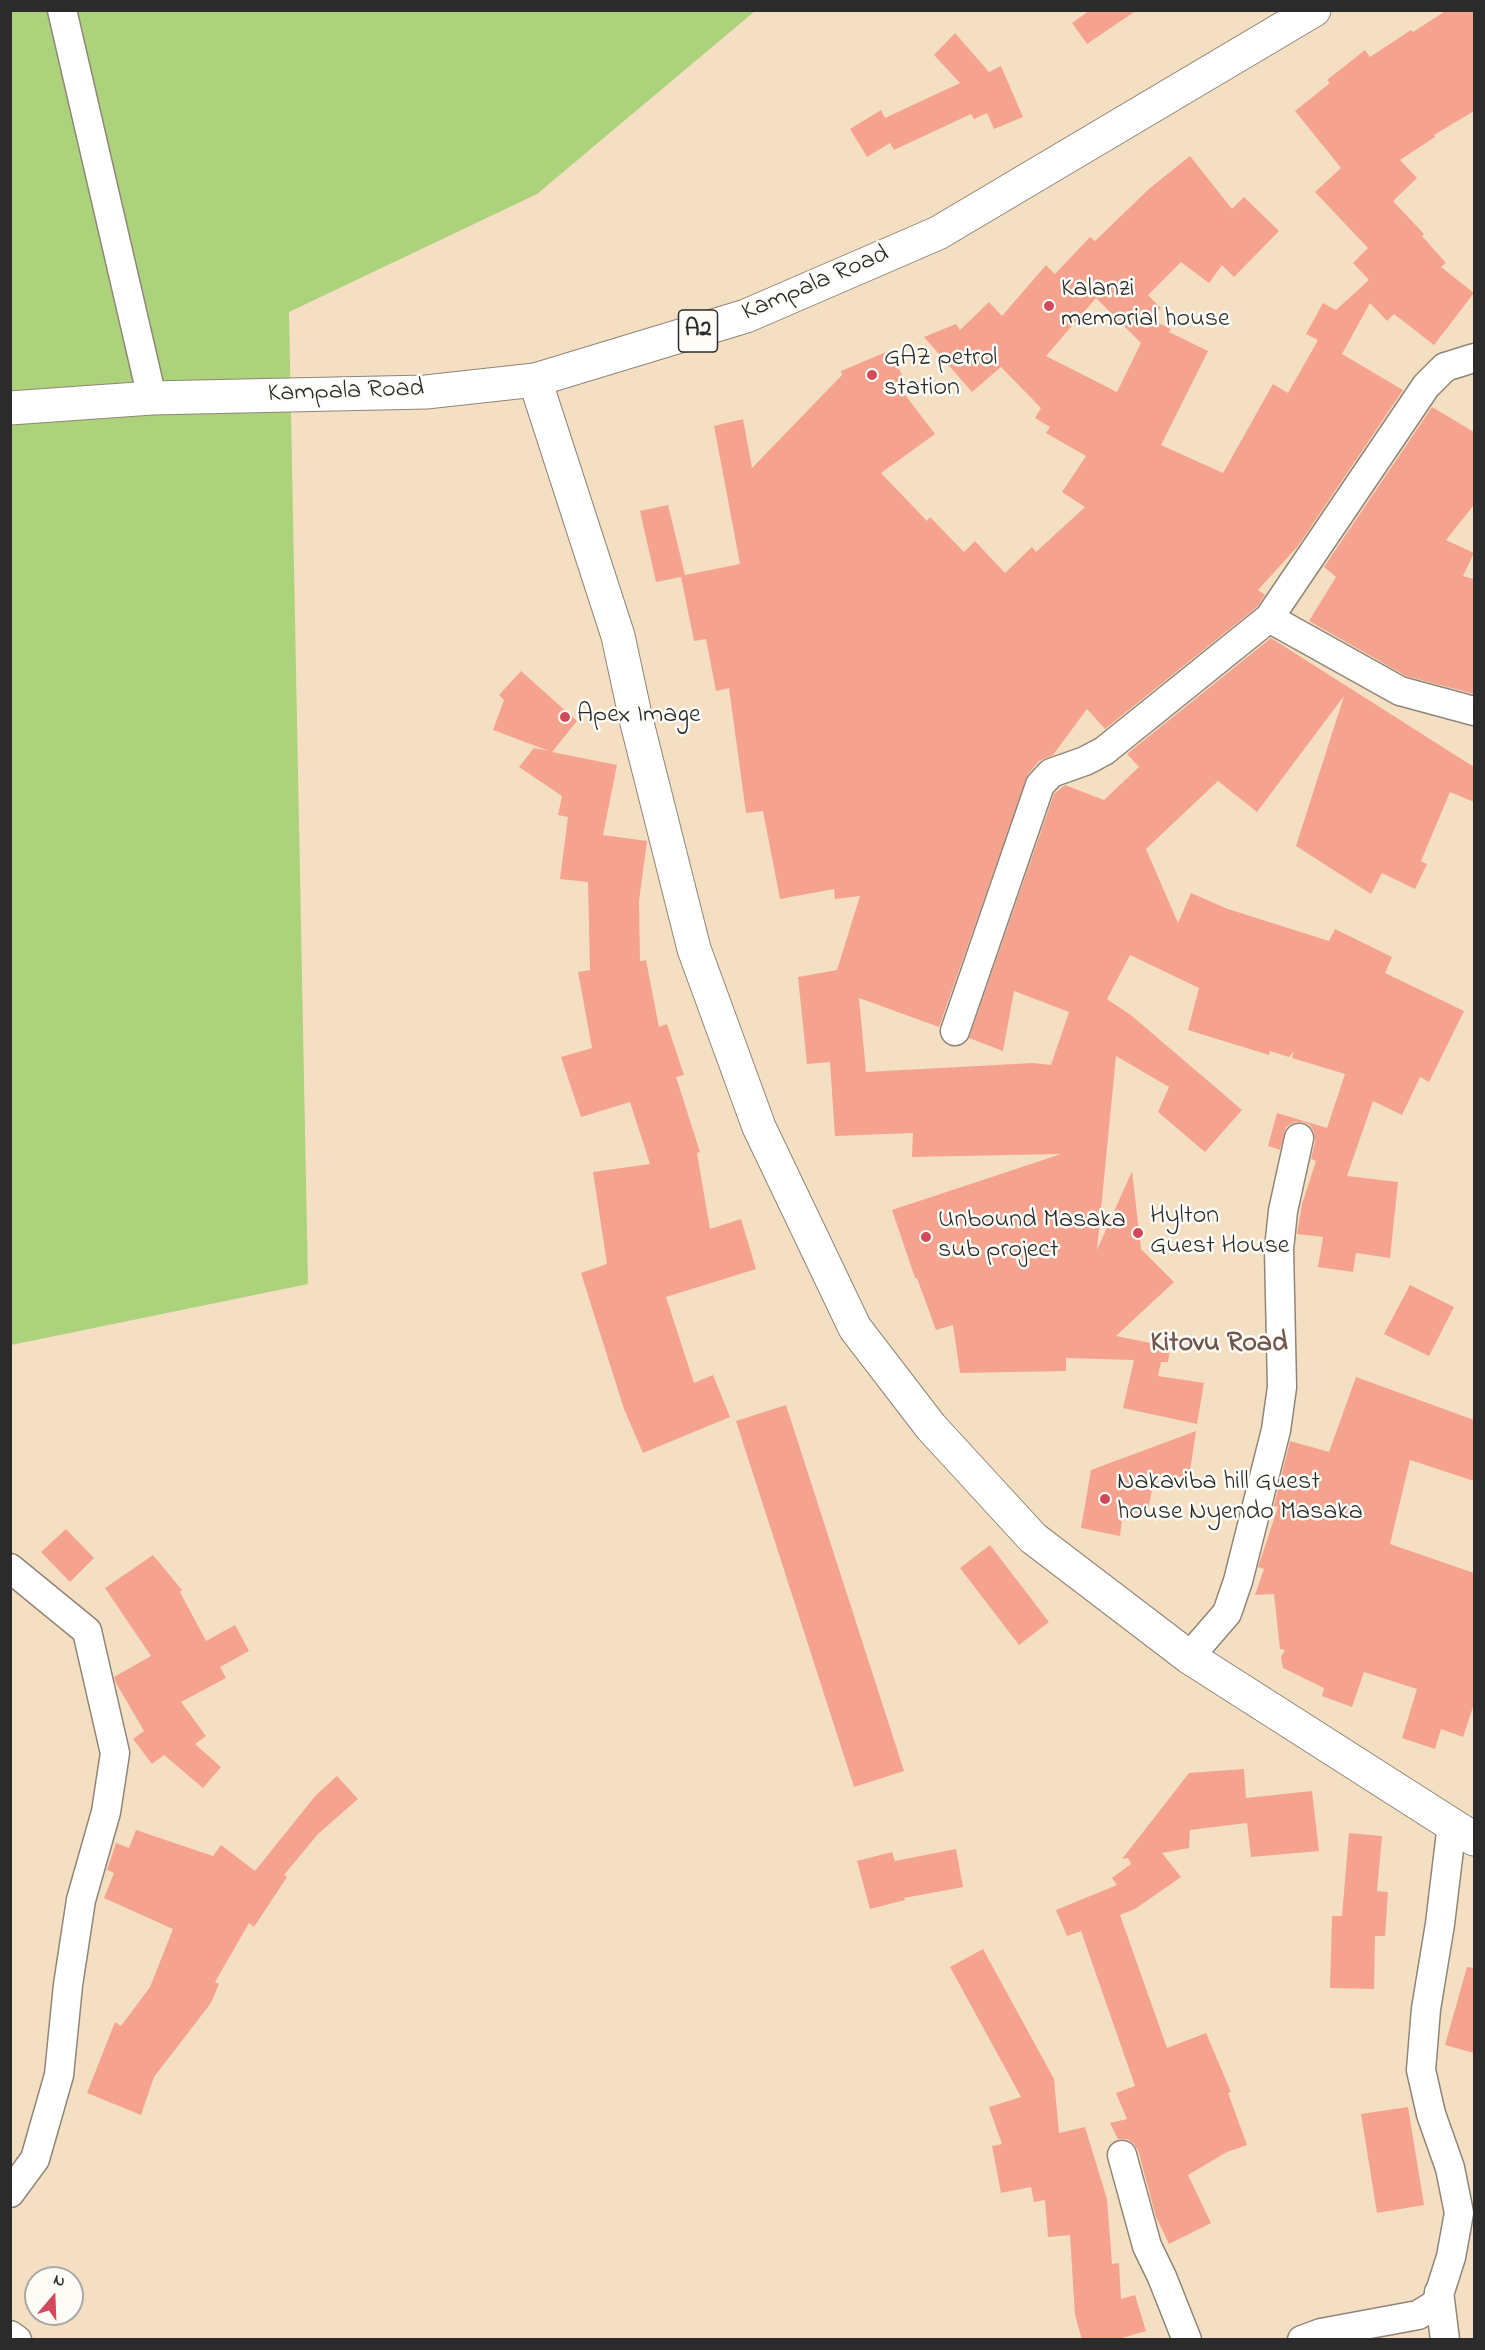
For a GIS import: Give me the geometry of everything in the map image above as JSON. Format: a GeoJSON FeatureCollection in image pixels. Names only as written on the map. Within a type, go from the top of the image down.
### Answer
{"type":"FeatureCollection","features":[{"type":"Feature","properties":{"kind":"street"},"geometry":{"type":"LineString","coordinates":[[62,10],[152,398]]}},
{"type":"Feature","properties":{"kind":"street","name":"Kampala Road"},"geometry":{"type":"LineString","coordinates":[[10,408],[152,398],[426,392],[535,380],[746,316],[938,234],[1314,10]]}},
{"type":"Feature","properties":{"kind":"street"},"geometry":{"type":"LineString","coordinates":[[955,1031],[1040,785],[1051,773],[1104,752],[1269,618],[1426,386],[1445,367],[1474,358]]}},
{"type":"Feature","properties":{"kind":"street"},"geometry":{"type":"LineString","coordinates":[[535,380],[618,636],[638,726],[694,949],[759,1127],[855,1328],[931,1427],[1033,1538],[1190,1656],[1463,1832],[1440,1924],[1426,2009],[1421,2070],[1431,2114],[1450,2168],[1459,2213],[1451,2258],[1436,2304],[1418,2315],[1321,2333],[1302,2340]]}},
{"type":"Feature","properties":{"kind":"street"},"geometry":{"type":"LineString","coordinates":[[1269,618],[1400,691],[1474,711]]}},
{"type":"Feature","properties":{"kind":"street"},"geometry":{"type":"LineString","coordinates":[[1190,1656],[1227,1613],[1238,1581],[1276,1430],[1282,1387],[1279,1249],[1283,1211],[1299,1138]]}},
{"type":"Feature","properties":{"kind":"street"},"geometry":{"type":"LineString","coordinates":[[10,1568],[87,1631],[115,1753],[106,1812],[81,1900],[68,1985],[59,2074],[34,2159],[10,2193]]}},
{"type":"Feature","properties":{"kind":"street"},"geometry":{"type":"LineString","coordinates":[[1122,2155],[1147,2246],[1187,2340]]}},
{"type":"Feature","properties":{"kind":"street"},"geometry":{"type":"LineString","coordinates":[[1439,2292],[1445,2340]]}},
{"type":"Feature","properties":{"kind":"street"},"geometry":{"type":"LineString","coordinates":[[10,2335],[17,2340]]}},
{"type":"Feature","properties":{"kind":"green space"},"geometry":{"type":"Polygon","coordinates":[[[11,11],[755,11],[537,194],[289,312],[308,1284],[11,1345],[11,11]]]}},
{"type":"Feature","properties":{"kind":"building"},"geometry":{"type":"Polygon","coordinates":[[[1090,10],[1137,10],[1087,44],[1072,23],[1090,10]]]}},
{"type":"Feature","properties":{"kind":"building"},"geometry":{"type":"Polygon","coordinates":[[[1447,10],[1474,10],[1474,111],[1434,135],[1435,137],[1400,160],[1417,178],[1393,201],[1424,234],[1422,236],[1446,263],[1441,267],[1474,293],[1434,345],[1394,314],[1387,321],[1370,303],[1342,354],[1403,390],[1298,546],[1258,590],[1265,595],[1257,607],[1105,729],[1087,709],[1053,755],[1039,761],[1028,774],[939,1027],[859,998],[866,1072],[1033,1063],[1051,1065],[1069,1012],[1014,991],[1003,1051],[969,1038],[1054,794],[1065,785],[1104,800],[1139,767],[1127,754],[1271,638],[1474,767],[1474,802],[1450,792],[1421,861],[1427,864],[1415,889],[1382,873],[1371,894],[1296,846],[1344,696],[1257,812],[1218,781],[1146,849],[1178,923],[1191,893],[1228,909],[1329,941],[1335,929],[1392,957],[1385,973],[1464,1011],[1429,1082],[1420,1077],[1402,1115],[1373,1101],[1347,1176],[1398,1182],[1390,1258],[1356,1253],[1353,1272],[1318,1267],[1323,1237],[1297,1234],[1302,1204],[1316,1161],[1311,1159],[1315,1142],[1314,1132],[1310,1125],[1295,1122],[1286,1127],[1280,1150],[1268,1146],[1277,1113],[1327,1128],[1345,1074],[1292,1058],[1294,1051],[1289,1057],[1270,1051],[1269,1055],[1188,1030],[1199,988],[1130,955],[1107,999],[1132,1016],[1242,1110],[1205,1152],[1158,1112],[1169,1087],[1116,1056],[1097,1250],[1132,1171],[1141,1249],[1174,1282],[1116,1336],[1170,1347],[1168,1362],[1161,1362],[1158,1376],[1204,1383],[1197,1424],[1123,1408],[1134,1360],[1066,1358],[1066,1371],[960,1373],[953,1325],[936,1330],[917,1278],[915,1278],[892,1210],[1061,1154],[912,1157],[913,1133],[835,1136],[830,1062],[807,1064],[798,977],[837,970],[860,896],[835,899],[834,889],[780,899],[763,811],[746,813],[729,688],[716,691],[706,639],[694,641],[681,577],[656,582],[640,511],[668,505],[685,575],[740,564],[714,426],[743,419],[752,468],[842,375],[841,371],[891,350],[904,380],[896,383],[935,434],[881,473],[927,521],[930,517],[964,552],[975,541],[1005,573],[1032,547],[1036,552],[1085,507],[1062,492],[1086,456],[1046,433],[1050,427],[1035,418],[1041,408],[1001,367],[972,392],[924,337],[956,324],[960,330],[989,302],[1002,316],[1046,265],[1055,274],[1090,237],[1095,241],[1150,188],[1190,156],[1232,209],[1244,197],[1279,231],[1234,277],[1222,265],[1209,283],[1181,262],[1148,295],[1161,308],[1150,319],[1171,329],[1169,332],[1208,351],[1161,445],[1223,473],[1273,384],[1288,393],[1318,340],[1306,334],[1323,303],[1336,310],[1369,280],[1353,263],[1368,248],[1315,192],[1341,168],[1295,111],[1330,83],[1327,80],[1365,50],[1370,57],[1411,30],[1413,32],[1447,10]],[[1096,298],[1046,356],[1117,392],[1141,343],[1096,298]]]}},
{"type":"Feature","properties":{"kind":"building"},"geometry":{"type":"Polygon","coordinates":[[[955,33],[989,72],[1001,66],[1023,117],[994,129],[987,113],[974,119],[971,114],[894,150],[890,143],[867,157],[850,129],[881,110],[885,118],[960,83],[934,55],[955,33]]]}},
{"type":"Feature","properties":{"kind":"building"},"geometry":{"type":"Polygon","coordinates":[[[1432,407],[1474,432],[1474,505],[1446,540],[1474,553],[1463,576],[1474,579],[1474,694],[1406,676],[1309,621],[1336,577],[1324,567],[1432,407]]]}},
{"type":"Feature","properties":{"kind":"building"},"geometry":{"type":"Polygon","coordinates":[[[521,671],[577,721],[552,752],[617,765],[603,835],[647,841],[639,901],[640,961],[646,960],[659,1027],[667,1024],[684,1075],[676,1077],[700,1152],[697,1153],[710,1229],[741,1219],[756,1269],[666,1297],[694,1383],[713,1375],[730,1417],[643,1453],[624,1409],[581,1273],[607,1264],[593,1172],[650,1164],[630,1102],[581,1117],[561,1057],[592,1048],[578,972],[590,970],[588,882],[560,879],[568,817],[558,815],[562,796],[519,767],[534,748],[549,751],[493,730],[504,700],[499,695],[521,671]]]}},
{"type":"Feature","properties":{"kind":"building"},"geometry":{"type":"Polygon","coordinates":[[[1410,1285],[1454,1307],[1429,1356],[1384,1334],[1410,1285]]]}},
{"type":"Feature","properties":{"kind":"building"},"geometry":{"type":"Polygon","coordinates":[[[1356,1377],[1474,1420],[1474,1481],[1410,1460],[1390,1544],[1474,1573],[1474,1704],[1463,1737],[1441,1729],[1435,1749],[1402,1738],[1417,1689],[1364,1672],[1352,1707],[1322,1696],[1324,1688],[1283,1668],[1281,1657],[1285,1650],[1280,1649],[1274,1594],[1255,1595],[1264,1569],[1258,1567],[1278,1507],[1274,1506],[1290,1441],[1329,1452],[1356,1377]]]}},
{"type":"Feature","properties":{"kind":"building"},"geometry":{"type":"Polygon","coordinates":[[[786,1405],[904,1771],[854,1787],[736,1421],[786,1405]]]}},
{"type":"Feature","properties":{"kind":"building"},"geometry":{"type":"Polygon","coordinates":[[[1196,1431],[1189,1478],[1155,1474],[1147,1515],[1123,1510],[1120,1536],[1081,1528],[1091,1470],[1196,1431]]]}},
{"type":"Feature","properties":{"kind":"building"},"geometry":{"type":"Polygon","coordinates":[[[66,1529],[94,1558],[70,1582],[41,1552],[66,1529]]]}},
{"type":"Feature","properties":{"kind":"building"},"geometry":{"type":"Polygon","coordinates":[[[990,1545],[1049,1622],[1019,1645],[960,1568],[990,1545]]]}},
{"type":"Feature","properties":{"kind":"building"},"geometry":{"type":"Polygon","coordinates":[[[153,1555],[182,1590],[180,1592],[206,1641],[235,1625],[249,1651],[220,1667],[226,1678],[181,1702],[206,1736],[195,1744],[221,1767],[203,1788],[164,1755],[152,1764],[133,1739],[144,1731],[114,1677],[151,1656],[105,1588],[153,1555]]]}},
{"type":"Feature","properties":{"kind":"building"},"geometry":{"type":"Polygon","coordinates":[[[1244,1769],[1246,1798],[1312,1791],[1319,1851],[1251,1857],[1247,1823],[1190,1830],[1189,1848],[1162,1853],[1181,1877],[1135,1909],[1120,1915],[1167,2048],[1206,2033],[1231,2092],[1228,2093],[1247,2145],[1227,2152],[1188,2175],[1211,2223],[1169,2244],[1156,2217],[1138,2150],[1127,2139],[1118,2139],[1110,2123],[1127,2119],[1116,2093],[1135,2086],[1081,1931],[1067,1936],[1056,1910],[1117,1885],[1112,1878],[1131,1864],[1128,1858],[1122,1859],[1189,1773],[1244,1769]]]}},
{"type":"Feature","properties":{"kind":"building"},"geometry":{"type":"Polygon","coordinates":[[[337,1776],[358,1799],[318,1834],[284,1875],[287,1877],[254,1927],[249,1923],[215,1982],[219,1984],[211,2003],[154,2077],[141,2115],[87,2093],[115,2022],[121,2026],[150,1987],[173,1929],[104,1898],[114,1873],[107,1870],[116,1843],[129,1848],[136,1830],[213,1856],[221,1845],[255,1871],[316,1795],[337,1776]]]}},
{"type":"Feature","properties":{"kind":"building"},"geometry":{"type":"Polygon","coordinates":[[[1349,1833],[1382,1836],[1377,1891],[1388,1892],[1385,1936],[1375,1936],[1374,1989],[1330,1988],[1332,1916],[1342,1916],[1349,1833]]]}},
{"type":"Feature","properties":{"kind":"building"},"geometry":{"type":"Polygon","coordinates":[[[956,1849],[963,1887],[904,1898],[905,1900],[870,1909],[857,1861],[892,1852],[895,1861],[956,1849]]]}},
{"type":"Feature","properties":{"kind":"building"},"geometry":{"type":"Polygon","coordinates":[[[983,1949],[1054,2079],[1059,2133],[1085,2127],[1107,2199],[1112,2264],[1119,2263],[1121,2299],[1135,2295],[1146,2331],[1115,2340],[1082,2340],[1075,2315],[1070,2235],[1048,2237],[1045,2200],[1034,2202],[1031,2187],[1001,2193],[992,2146],[1002,2144],[989,2107],[1021,2097],[950,1967],[983,1949]]]}},
{"type":"Feature","properties":{"kind":"building"},"geometry":{"type":"Polygon","coordinates":[[[1467,1967],[1474,1968],[1474,2053],[1445,2045],[1467,1967]]]}},
{"type":"Feature","properties":{"kind":"building"},"geometry":{"type":"Polygon","coordinates":[[[1408,2107],[1424,2205],[1377,2213],[1361,2114],[1408,2107]]]}},
{"type":"Feature","properties":{"kind":"place","name":"Kalanzi memorial house"},"geometry":{"type":"Point","coordinates":[1049,306]}},
{"type":"Feature","properties":{"kind":"place","name":"GAZ petrol station"},"geometry":{"type":"Point","coordinates":[872,375]}},
{"type":"Feature","properties":{"kind":"place","name":"Apex Image"},"geometry":{"type":"Point","coordinates":[565,717]}},
{"type":"Feature","properties":{"kind":"place","name":"Hylton Guest House"},"geometry":{"type":"Point","coordinates":[1138,1233]}},
{"type":"Feature","properties":{"kind":"place","name":"Unbound Masaka sub project"},"geometry":{"type":"Point","coordinates":[926,1237]}},
{"type":"Feature","properties":{"kind":"place","name":"Nakaviba hill Guest house Nyendo Masaka"},"geometry":{"type":"Point","coordinates":[1105,1499]}},
{"type":"Feature","properties":{"kind":"district","name":"Kitovu Road"},"geometry":{"type":"Point","coordinates":[1219,1345]}}]}
